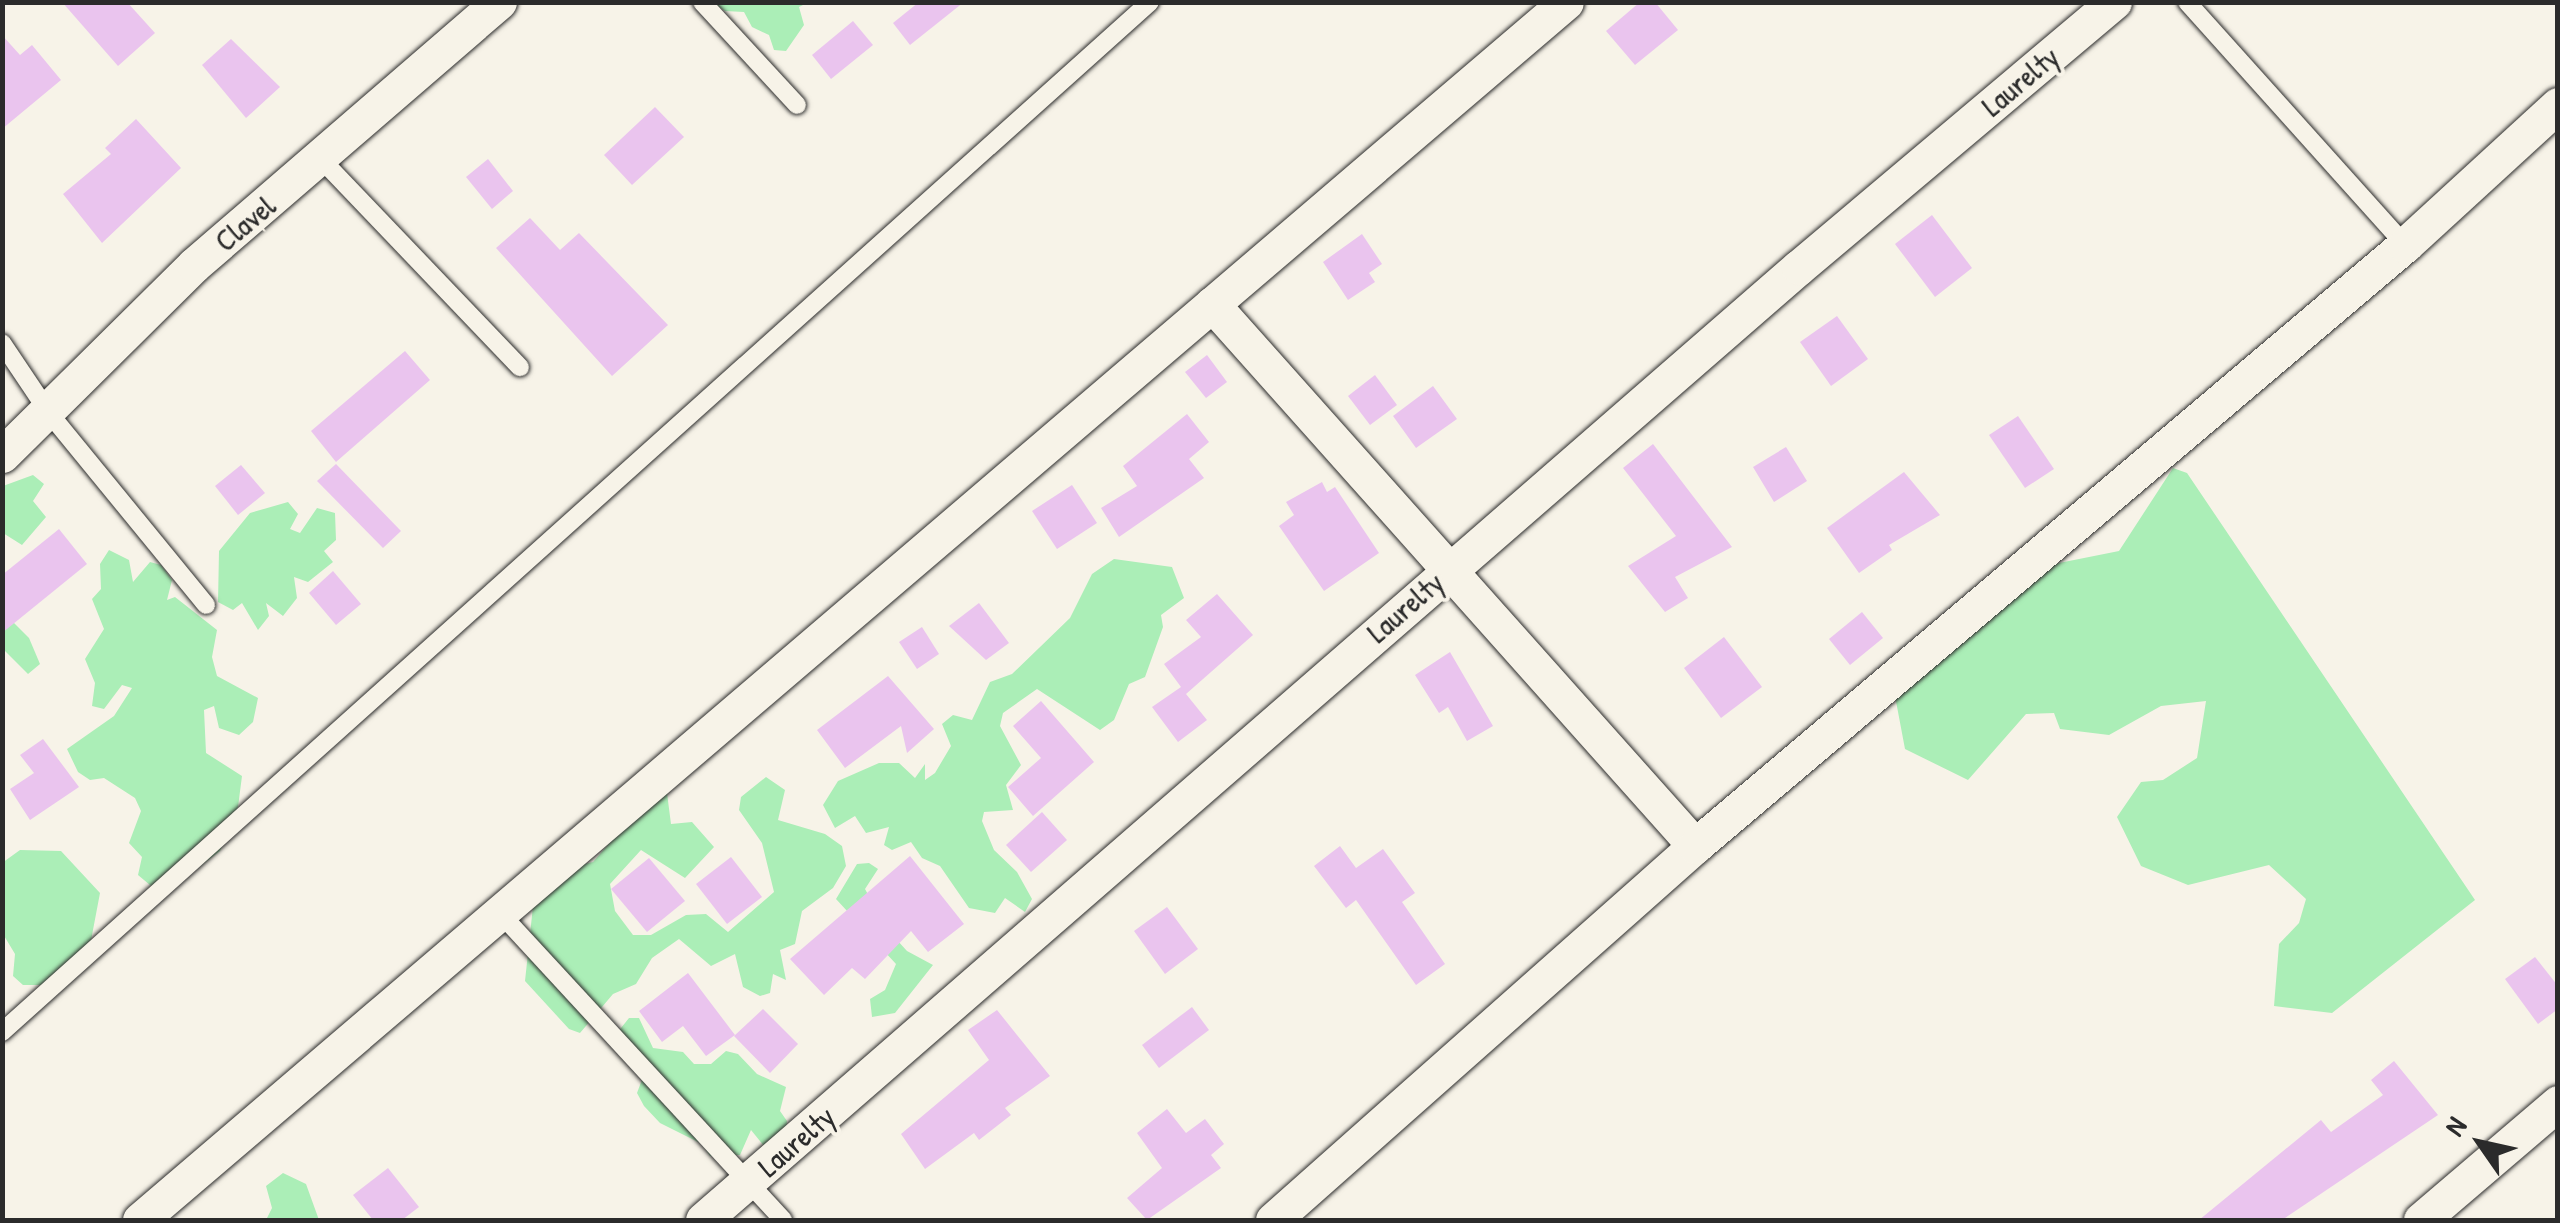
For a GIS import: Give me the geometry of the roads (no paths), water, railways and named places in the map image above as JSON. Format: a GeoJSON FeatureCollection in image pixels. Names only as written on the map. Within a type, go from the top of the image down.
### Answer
{"type":"FeatureCollection","features":[{"type":"Feature","properties":{"kind":"street","name":"Clavel"},"geometry":{"type":"LineString","coordinates":[[2,455],[50,413],[194,266],[499,2]]}},
{"type":"Feature","properties":{"kind":"street"},"geometry":{"type":"LineString","coordinates":[[140,1220],[1566,2]]}},
{"type":"Feature","properties":{"kind":"street","name":"Laurelty"},"geometry":{"type":"LineString","coordinates":[[703,1220],[1447,571],[2114,2]]}},
{"type":"Feature","properties":{"kind":"street"},"geometry":{"type":"LineString","coordinates":[[1273,1220],[1696,846],[2405,245],[2558,106]]}},
{"type":"Feature","properties":{"kind":"street"},"geometry":{"type":"LineString","coordinates":[[1212,304],[1696,846]]}},
{"type":"Feature","properties":{"kind":"street"},"geometry":{"type":"LineString","coordinates":[[2421,1220],[2558,1103]]}},
{"type":"Feature","properties":{"kind":"lane"},"geometry":{"type":"LineString","coordinates":[[702,2],[797,105]]}},
{"type":"Feature","properties":{"kind":"lane"},"geometry":{"type":"LineString","coordinates":[[2,1032],[1150,2]]}},
{"type":"Feature","properties":{"kind":"lane"},"geometry":{"type":"LineString","coordinates":[[2186,2],[2405,245]]}},
{"type":"Feature","properties":{"kind":"lane"},"geometry":{"type":"LineString","coordinates":[[321,159],[520,367]]}},
{"type":"Feature","properties":{"kind":"lane"},"geometry":{"type":"LineString","coordinates":[[2,343],[50,413],[206,605]]}},
{"type":"Feature","properties":{"kind":"lane"},"geometry":{"type":"LineString","coordinates":[[499,912],[783,1220]]}}]}
